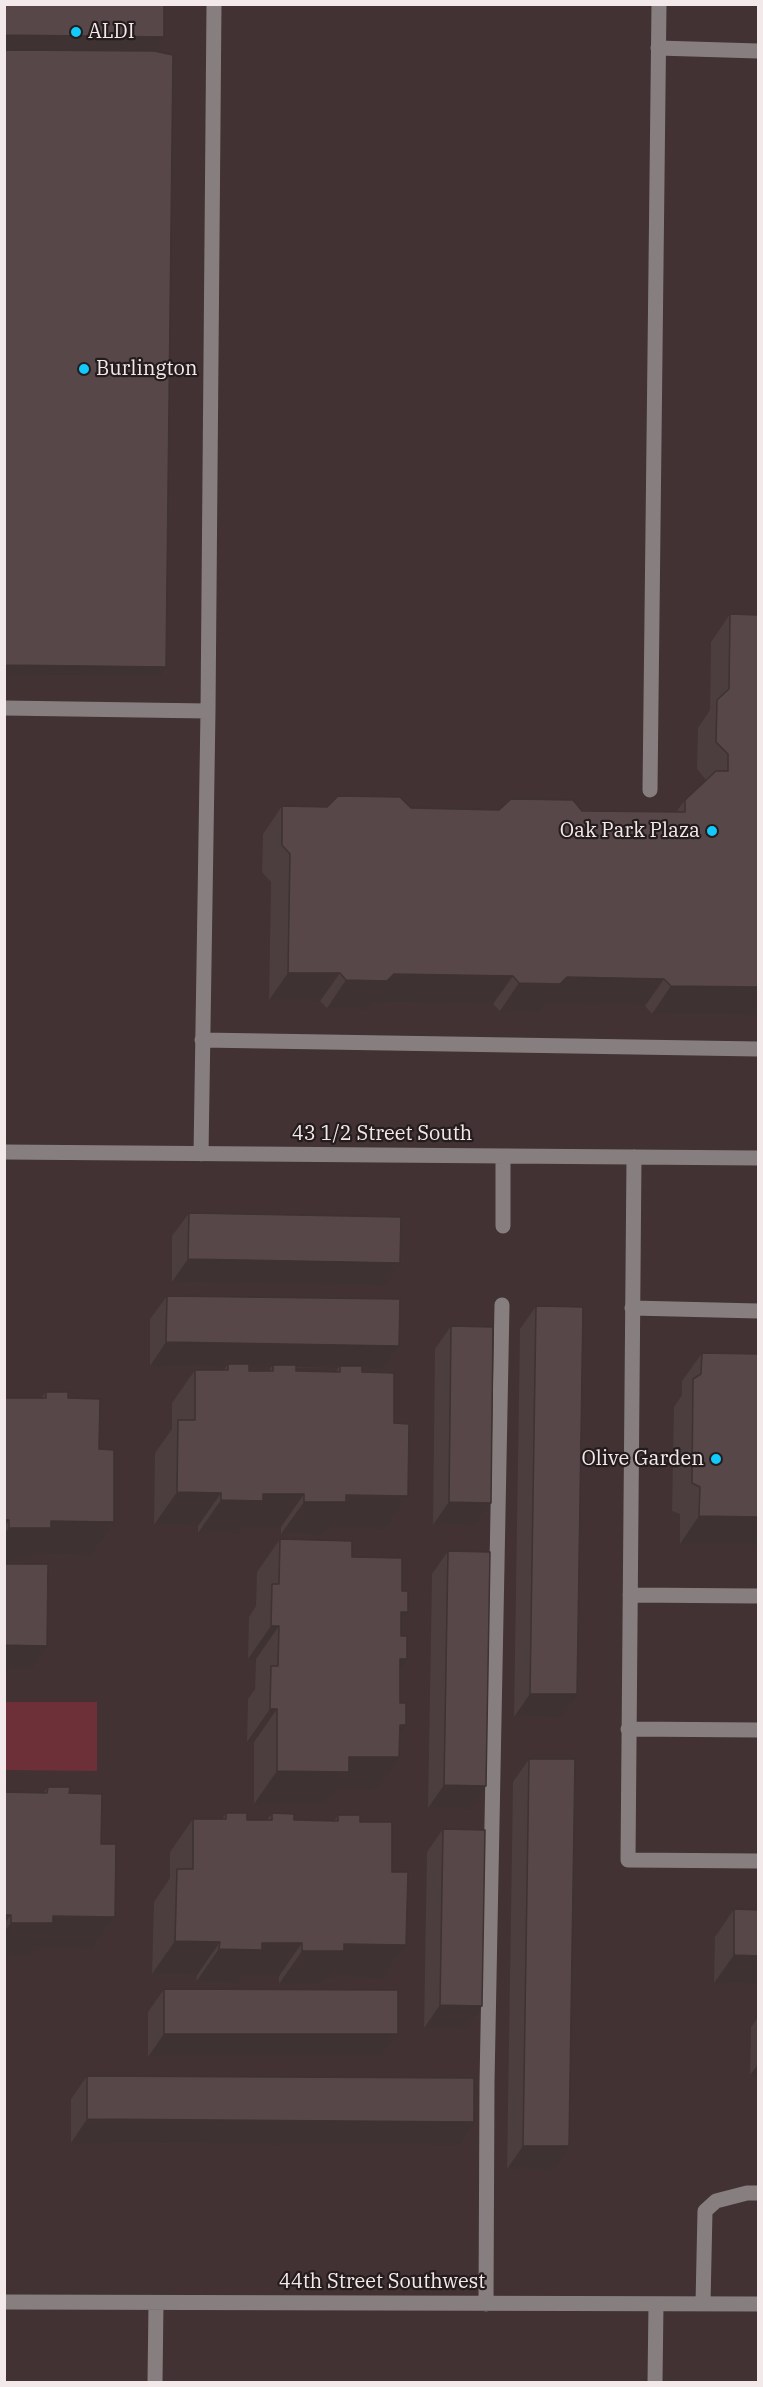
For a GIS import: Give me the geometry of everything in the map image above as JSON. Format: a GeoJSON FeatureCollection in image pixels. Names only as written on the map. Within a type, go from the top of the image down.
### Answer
{"type":"FeatureCollection","features":[{"type":"Feature","properties":{"kind":"street"},"geometry":{"type":"LineString","coordinates":[[201,1154],[208,711],[214,4]]}},
{"type":"Feature","properties":{"kind":"street"},"geometry":{"type":"LineString","coordinates":[[650,790],[659,4]]}},
{"type":"Feature","properties":{"kind":"street"},"geometry":{"type":"LineString","coordinates":[[658,48],[759,51]]}},
{"type":"Feature","properties":{"kind":"street"},"geometry":{"type":"LineString","coordinates":[[4,708],[208,711]]}},
{"type":"Feature","properties":{"kind":"street"},"geometry":{"type":"LineString","coordinates":[[202,1040],[759,1049]]}},
{"type":"Feature","properties":{"kind":"street","name":"43 1/2 Street South"},"geometry":{"type":"LineString","coordinates":[[4,1152],[759,1158]]}},
{"type":"Feature","properties":{"kind":"street"},"geometry":{"type":"LineString","coordinates":[[502,1226],[503,1155]]}},
{"type":"Feature","properties":{"kind":"street"},"geometry":{"type":"LineString","coordinates":[[634,1157],[628,1860],[759,1862]]}},
{"type":"Feature","properties":{"kind":"street"},"geometry":{"type":"LineString","coordinates":[[486,2304],[481,2082],[502,1305]]}},
{"type":"Feature","properties":{"kind":"street"},"geometry":{"type":"LineString","coordinates":[[632,1308],[759,1311]]}},
{"type":"Feature","properties":{"kind":"street"},"geometry":{"type":"LineString","coordinates":[[630,1595],[759,1596]]}},
{"type":"Feature","properties":{"kind":"street"},"geometry":{"type":"LineString","coordinates":[[628,1729],[759,1730]]}},
{"type":"Feature","properties":{"kind":"street"},"geometry":{"type":"LineString","coordinates":[[703,2304],[705,2211],[716,2201],[747,2193],[759,2193]]}},
{"type":"Feature","properties":{"kind":"street","name":"44th Street Southwest"},"geometry":{"type":"LineString","coordinates":[[4,2302],[759,2304]]}},
{"type":"Feature","properties":{"kind":"street"},"geometry":{"type":"LineString","coordinates":[[155,2382],[156,2303]]}},
{"type":"Feature","properties":{"kind":"street"},"geometry":{"type":"LineString","coordinates":[[655,2382],[656,2304]]}},
{"type":"Feature","properties":{"kind":"shaded area"},"geometry":{"type":"Polygon","coordinates":[[[5,1702],[97,1702],[97,1771],[5,1770],[5,1702]]]}},
{"type":"Feature","properties":{"kind":"building"},"geometry":{"type":"Polygon","coordinates":[[[4,4],[164,4],[164,37],[4,35],[4,4]]]}},
{"type":"Feature","properties":{"kind":"building","name":"Burlington"},"geometry":{"type":"Polygon","coordinates":[[[4,50],[154,51],[173,55],[166,667],[4,665],[4,50]]]}},
{"type":"Feature","properties":{"kind":"building","name":"Oak Park Plaza"},"geometry":{"type":"Polygon","coordinates":[[[730,614],[759,615],[759,987],[671,986],[664,979],[567,977],[560,984],[519,983],[513,976],[394,974],[387,981],[346,980],[340,973],[288,973],[290,854],[282,845],[282,806],[327,807],[338,796],[400,797],[411,808],[499,810],[511,799],[573,800],[582,811],[685,812],[685,800],[716,771],[728,771],[728,754],[716,742],[717,700],[729,689],[730,614]]]}},
{"type":"Feature","properties":{"kind":"building"},"geometry":{"type":"Polygon","coordinates":[[[189,1213],[401,1217],[400,1263],[188,1259],[189,1213]]]}},
{"type":"Feature","properties":{"kind":"building"},"geometry":{"type":"Polygon","coordinates":[[[167,1296],[400,1299],[399,1346],[166,1342],[167,1296]]]}},
{"type":"Feature","properties":{"kind":"building"},"geometry":{"type":"Polygon","coordinates":[[[536,1306],[583,1307],[577,1694],[530,1694],[536,1306]]]}},
{"type":"Feature","properties":{"kind":"building"},"geometry":{"type":"Polygon","coordinates":[[[451,1326],[493,1327],[491,1503],[449,1502],[451,1326]]]}},
{"type":"Feature","properties":{"kind":"building","name":"Olive Garden"},"geometry":{"type":"Polygon","coordinates":[[[702,1353],[759,1354],[759,1517],[699,1516],[700,1487],[692,1483],[693,1379],[701,1374],[702,1353]]]}},
{"type":"Feature","properties":{"kind":"building"},"geometry":{"type":"Polygon","coordinates":[[[228,1364],[249,1364],[249,1371],[273,1371],[273,1365],[296,1365],[296,1371],[340,1372],[340,1366],[362,1366],[362,1372],[394,1373],[394,1423],[409,1424],[408,1496],[346,1495],[346,1502],[304,1502],[304,1494],[263,1494],[263,1501],[221,1500],[221,1493],[177,1492],[178,1420],[195,1420],[195,1370],[228,1370],[228,1364]]]}},
{"type":"Feature","properties":{"kind":"building"},"geometry":{"type":"Polygon","coordinates":[[[46,1392],[68,1392],[68,1398],[100,1399],[99,1449],[114,1450],[114,1522],[51,1521],[51,1528],[9,1528],[9,1520],[4,1520],[4,1398],[46,1398],[46,1392]]]}},
{"type":"Feature","properties":{"kind":"building"},"geometry":{"type":"Polygon","coordinates":[[[280,1539],[352,1541],[352,1557],[402,1558],[402,1591],[408,1591],[408,1612],[401,1612],[401,1636],[407,1636],[407,1659],[400,1659],[400,1703],[406,1703],[406,1725],[400,1725],[399,1757],[349,1757],[349,1772],[277,1771],[277,1709],[270,1709],[271,1666],[278,1666],[279,1626],[271,1626],[272,1584],[279,1584],[280,1539]]]}},
{"type":"Feature","properties":{"kind":"building"},"geometry":{"type":"Polygon","coordinates":[[[448,1551],[490,1552],[486,1786],[444,1785],[448,1551]]]}},
{"type":"Feature","properties":{"kind":"building"},"geometry":{"type":"Polygon","coordinates":[[[4,1564],[48,1564],[47,1646],[4,1645],[4,1564]]]}},
{"type":"Feature","properties":{"kind":"building"},"geometry":{"type":"Polygon","coordinates":[[[529,1759],[575,1759],[569,2146],[523,2146],[529,1759]]]}},
{"type":"Feature","properties":{"kind":"building"},"geometry":{"type":"Polygon","coordinates":[[[48,1787],[70,1787],[69,1793],[102,1794],[101,1844],[116,1844],[115,1917],[53,1916],[53,1923],[11,1923],[11,1915],[4,1915],[4,1792],[47,1793],[48,1787]]]}},
{"type":"Feature","properties":{"kind":"building"},"geometry":{"type":"Polygon","coordinates":[[[226,1813],[247,1813],[247,1820],[272,1820],[272,1813],[294,1814],[294,1820],[338,1821],[338,1815],[360,1815],[360,1822],[392,1822],[392,1872],[408,1872],[406,1945],[344,1944],[344,1951],[302,1951],[302,1943],[262,1943],[262,1950],[219,1949],[220,1942],[175,1941],[177,1869],[193,1869],[193,1819],[226,1819],[226,1813]]]}},
{"type":"Feature","properties":{"kind":"building"},"geometry":{"type":"Polygon","coordinates":[[[443,1829],[485,1830],[482,2006],[440,2005],[443,1829]]]}},
{"type":"Feature","properties":{"kind":"building"},"geometry":{"type":"Polygon","coordinates":[[[734,1909],[759,1910],[759,1956],[734,1955],[734,1909]]]}},
{"type":"Feature","properties":{"kind":"building"},"geometry":{"type":"Polygon","coordinates":[[[164,1989],[398,1990],[398,2034],[164,2034],[164,1989]]]}},
{"type":"Feature","properties":{"kind":"building"},"geometry":{"type":"Polygon","coordinates":[[[87,2076],[474,2078],[474,2122],[87,2119],[87,2076]]]}},
{"type":"Feature","properties":{"kind":"place","name":"ALDI"},"geometry":{"type":"Point","coordinates":[76,32]}},
{"type":"Feature","properties":{"kind":"place","name":"Burlington"},"geometry":{"type":"Point","coordinates":[84,369]}},
{"type":"Feature","properties":{"kind":"place","name":"Oak Park Plaza"},"geometry":{"type":"Point","coordinates":[712,831]}},
{"type":"Feature","properties":{"kind":"place","name":"Olive Garden"},"geometry":{"type":"Point","coordinates":[716,1459]}}]}
